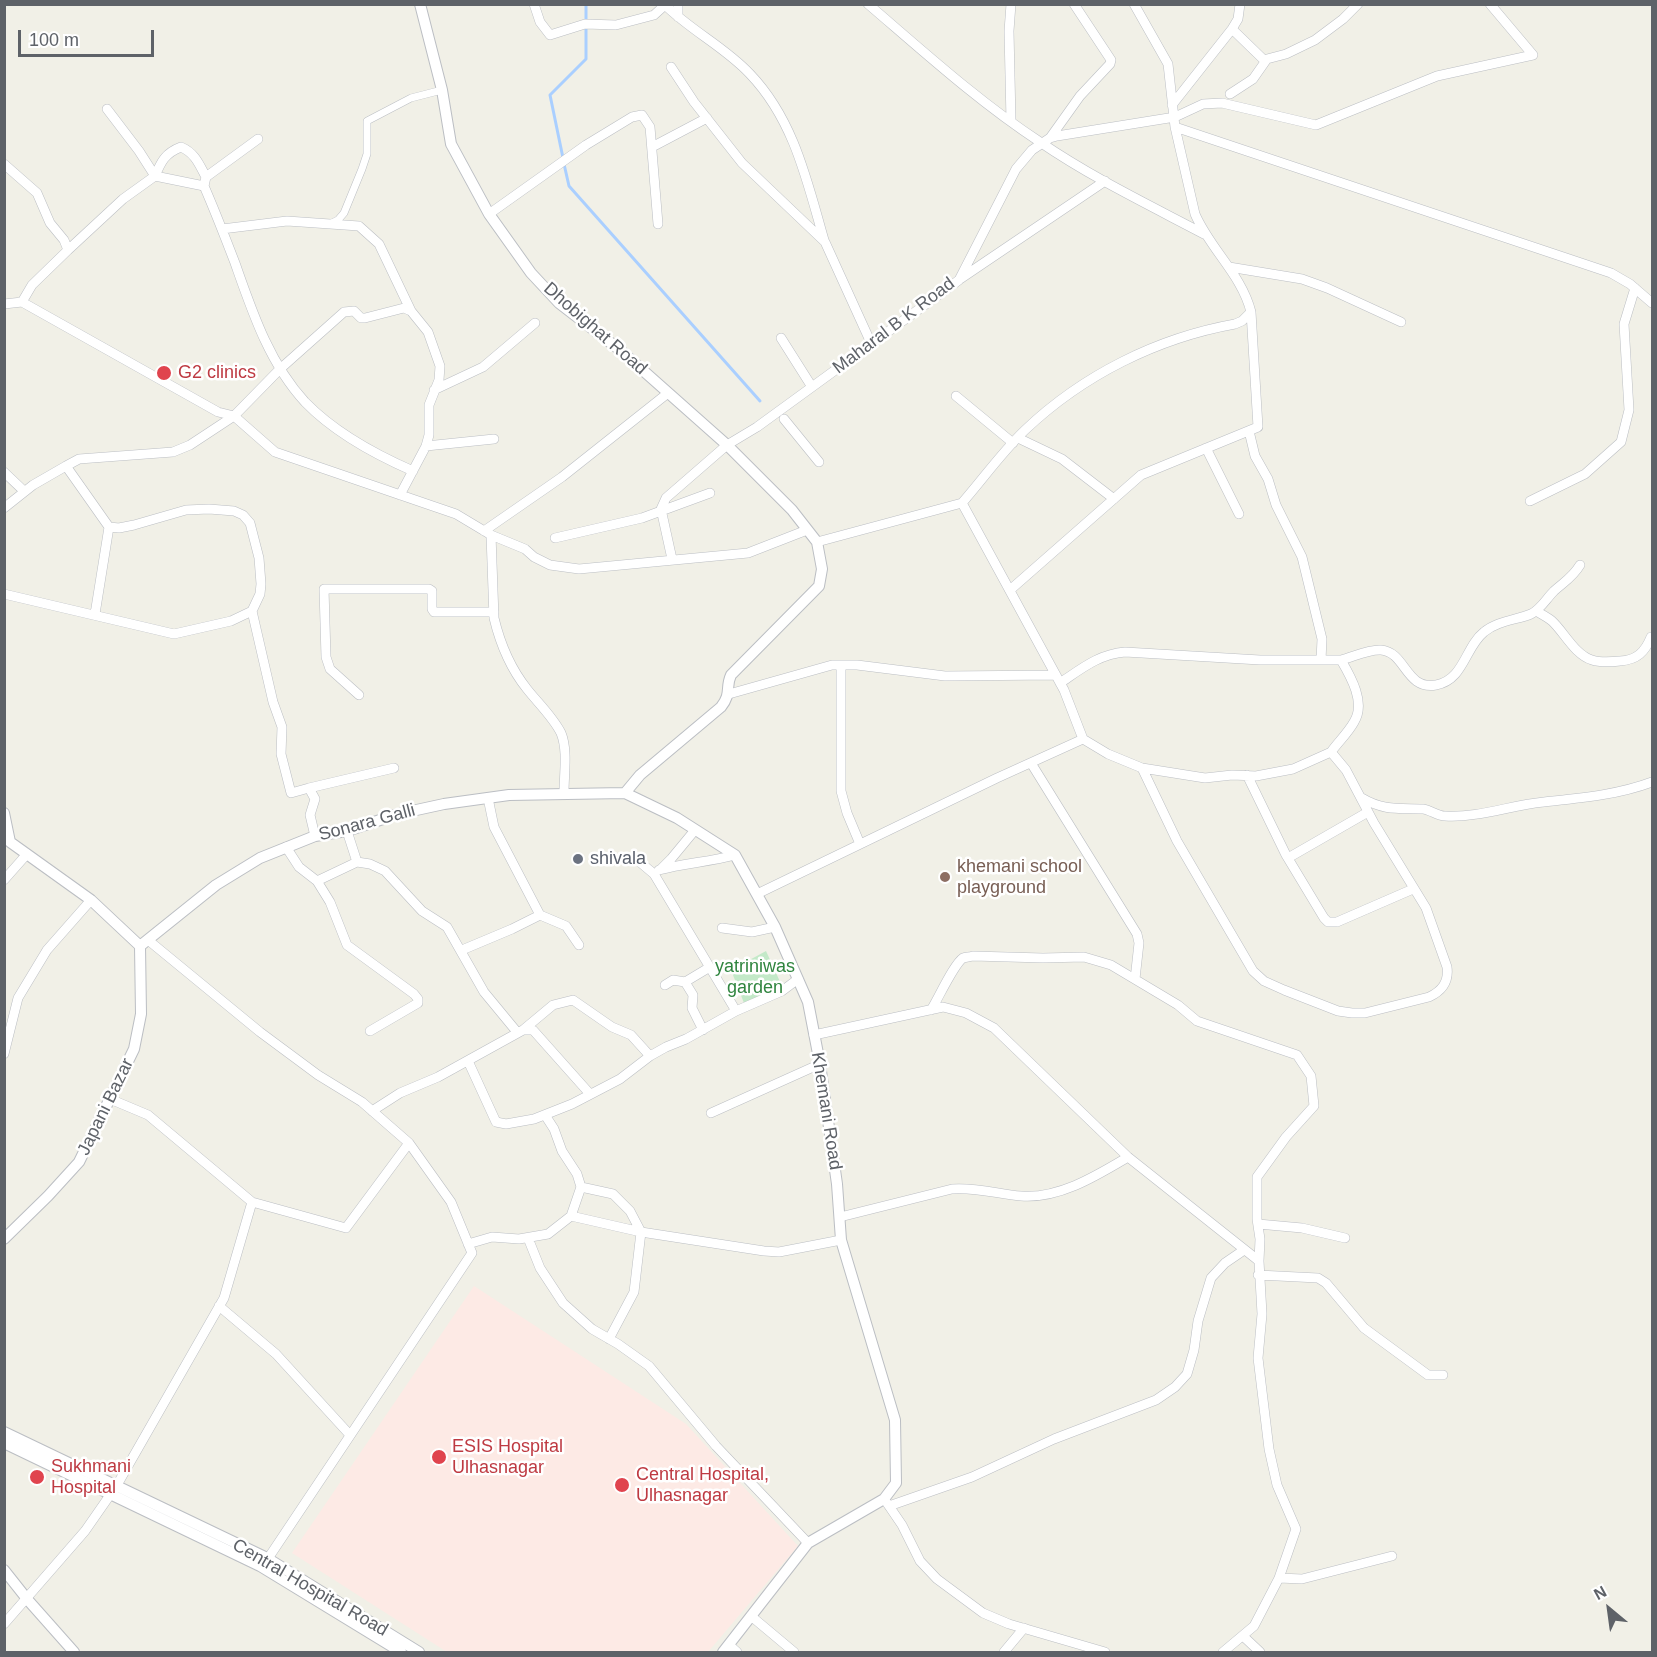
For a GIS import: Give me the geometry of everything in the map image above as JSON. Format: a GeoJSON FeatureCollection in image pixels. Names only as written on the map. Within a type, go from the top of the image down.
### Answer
{"type":"FeatureCollection","features":[{"type":"Feature","properties":{"kind":"street","name":"Dhobighat Road"},"geometry":{"type":"LineString","coordinates":[[420,4],[442,90],[451,144],[489,214],[531,273],[559,303],[620,350],[727,445],[774,491],[817,542]]}},
{"type":"Feature","properties":{"kind":"street"},"geometry":{"type":"LineString","coordinates":[[534,4],[540,22],[550,35],[588,24],[616,25],[645,18],[654,15],[665,5],[690,28],[720,48],[750,74],[779,112],[792,135],[825,242],[871,343]]}},
{"type":"Feature","properties":{"kind":"street"},"geometry":{"type":"LineString","coordinates":[[678,4],[678,17]]}},
{"type":"Feature","properties":{"kind":"street"},"geometry":{"type":"LineString","coordinates":[[868,4],[944,69],[1041,143],[1105,181],[1206,235]]}},
{"type":"Feature","properties":{"kind":"street"},"geometry":{"type":"LineString","coordinates":[[1050,138],[1080,96],[1110,64],[1111,60],[1074,4]]}},
{"type":"Feature","properties":{"kind":"street"},"geometry":{"type":"LineString","coordinates":[[1010,590],[1142,475],[1258,427],[1251,312],[1248,300],[1195,214],[1175,122],[1168,64],[1134,4]]}},
{"type":"Feature","properties":{"kind":"street"},"geometry":{"type":"LineString","coordinates":[[1172,105],[1232,29],[1238,19],[1240,4]]}},
{"type":"Feature","properties":{"kind":"street"},"geometry":{"type":"LineString","coordinates":[[1230,94],[1253,79],[1265,61],[1315,40],[1343,19],[1358,4]]}},
{"type":"Feature","properties":{"kind":"street","name":"Maharal B K Road"},"geometry":{"type":"LineString","coordinates":[[661,509],[666,498],[727,445],[757,427],[958,280],[1016,169],[1041,143],[1050,138],[1175,122],[1203,104],[1222,103],[1316,125],[1437,76],[1533,55],[1490,4]]}},
{"type":"Feature","properties":{"kind":"street"},"geometry":{"type":"LineString","coordinates":[[1009,7],[1011,121]]}},
{"type":"Feature","properties":{"kind":"street"},"geometry":{"type":"LineString","coordinates":[[1232,29],[1265,61]]}},
{"type":"Feature","properties":{"kind":"street"},"geometry":{"type":"LineString","coordinates":[[671,67],[742,163],[825,242]]}},
{"type":"Feature","properties":{"kind":"street"},"geometry":{"type":"LineString","coordinates":[[332,223],[344,213],[362,169],[368,144],[367,121],[411,98],[442,90]]}},
{"type":"Feature","properties":{"kind":"street"},"geometry":{"type":"LineString","coordinates":[[107,109],[139,151],[154,176]]}},
{"type":"Feature","properties":{"kind":"street"},"geometry":{"type":"LineString","coordinates":[[489,214],[564,161],[632,117],[642,114],[650,126],[658,224]]}},
{"type":"Feature","properties":{"kind":"street"},"geometry":{"type":"LineString","coordinates":[[652,147],[707,118]]}},
{"type":"Feature","properties":{"kind":"street"},"geometry":{"type":"LineString","coordinates":[[1175,122],[1611,273],[1653,303]]}},
{"type":"Feature","properties":{"kind":"street"},"geometry":{"type":"LineString","coordinates":[[154,176],[205,181],[258,140]]}},
{"type":"Feature","properties":{"kind":"street"},"geometry":{"type":"LineString","coordinates":[[22,302],[32,285],[123,199],[154,176],[163,158],[169,152],[181,147],[195,156],[252,312],[280,369],[304,401],[321,417],[370,451],[413,471]]}},
{"type":"Feature","properties":{"kind":"street"},"geometry":{"type":"LineString","coordinates":[[4,164],[37,193],[50,223],[64,240],[68,250]]}},
{"type":"Feature","properties":{"kind":"street"},"geometry":{"type":"LineString","coordinates":[[958,280],[1105,181]]}},
{"type":"Feature","properties":{"kind":"street"},"geometry":{"type":"LineString","coordinates":[[222,229],[287,221],[332,223],[359,226],[379,244],[411,310],[428,332],[440,366],[439,380],[429,405],[429,435],[426,446],[400,495]]}},
{"type":"Feature","properties":{"kind":"street"},"geometry":{"type":"LineString","coordinates":[[1229,267],[1302,279],[1401,322]]}},
{"type":"Feature","properties":{"kind":"street"},"geometry":{"type":"LineString","coordinates":[[1530,501],[1585,474],[1621,442],[1629,410],[1624,324],[1635,288]]}},
{"type":"Feature","properties":{"kind":"street"},"geometry":{"type":"LineString","coordinates":[[4,304],[22,302],[218,412],[234,416],[275,452],[456,514],[487,533],[525,549],[534,557],[550,565],[579,569],[748,553],[807,530]]}},
{"type":"Feature","properties":{"kind":"street"},"geometry":{"type":"LineString","coordinates":[[4,508],[24,491],[53,472],[79,459],[173,452],[190,445],[234,416],[280,369],[344,312],[354,311],[361,318],[365,318],[404,308],[411,310]]}},
{"type":"Feature","properties":{"kind":"street"},"geometry":{"type":"LineString","coordinates":[[625,793],[640,775],[721,706],[729,694],[728,681],[731,675],[819,586],[822,569],[817,542],[962,503],[1015,441],[1051,406],[1105,371],[1172,339],[1235,324],[1251,312]]}},
{"type":"Feature","properties":{"kind":"street"},"geometry":{"type":"LineString","coordinates":[[434,390],[483,367],[535,323]]}},
{"type":"Feature","properties":{"kind":"street"},"geometry":{"type":"LineString","coordinates":[[781,338],[812,387]]}},
{"type":"Feature","properties":{"kind":"street"},"geometry":{"type":"LineString","coordinates":[[487,533],[668,393]]}},
{"type":"Feature","properties":{"kind":"street"},"geometry":{"type":"LineString","coordinates":[[956,396],[1015,441],[1062,459],[1114,499]]}},
{"type":"Feature","properties":{"kind":"street"},"geometry":{"type":"LineString","coordinates":[[784,419],[819,462]]}},
{"type":"Feature","properties":{"kind":"street"},"geometry":{"type":"LineString","coordinates":[[1249,431],[1255,456],[1268,479],[1276,506],[1302,556],[1322,639],[1321,660]]}},
{"type":"Feature","properties":{"kind":"street"},"geometry":{"type":"LineString","coordinates":[[426,446],[494,439]]}},
{"type":"Feature","properties":{"kind":"street"},"geometry":{"type":"LineString","coordinates":[[1206,448],[1239,514]]}},
{"type":"Feature","properties":{"kind":"street"},"geometry":{"type":"LineString","coordinates":[[66,466],[109,527],[95,614]]}},
{"type":"Feature","properties":{"kind":"street"},"geometry":{"type":"LineString","coordinates":[[4,472],[24,491]]}},
{"type":"Feature","properties":{"kind":"street"},"geometry":{"type":"LineString","coordinates":[[555,538],[634,520],[710,493]]}},
{"type":"Feature","properties":{"kind":"street"},"geometry":{"type":"LineString","coordinates":[[962,503],[1058,679],[1083,739],[1117,758],[1142,768],[1205,778],[1256,776],[1293,769],[1331,752],[1356,721],[1358,702],[1355,685],[1341,660]]}},
{"type":"Feature","properties":{"kind":"street"},"geometry":{"type":"LineString","coordinates":[[661,509],[672,559]]}},
{"type":"Feature","properties":{"kind":"street"},"geometry":{"type":"LineString","coordinates":[[109,527],[134,525],[186,510],[226,510],[243,515],[250,524],[259,558],[260,594],[252,611],[273,702],[282,727],[281,754],[291,793],[393,768]]}},
{"type":"Feature","properties":{"kind":"street"},"geometry":{"type":"LineString","coordinates":[[487,533],[494,612],[502,646],[520,681],[561,733],[564,744],[564,793]]}},
{"type":"Feature","properties":{"kind":"street"},"geometry":{"type":"LineString","coordinates":[[729,694],[818,668],[841,665],[945,676],[1058,679],[1099,658],[1112,653],[1125,652],[1307,662],[1341,660],[1379,650],[1388,651],[1399,660],[1414,681],[1425,685],[1437,685],[1449,679],[1463,666],[1476,640],[1484,632],[1536,611],[1555,590],[1574,575],[1580,565]]}},
{"type":"Feature","properties":{"kind":"street"},"geometry":{"type":"LineString","coordinates":[[359,695],[330,669],[326,657],[324,589],[429,589],[432,591],[434,612],[494,612]]}},
{"type":"Feature","properties":{"kind":"street"},"geometry":{"type":"LineString","coordinates":[[4,594],[174,633],[231,621],[252,611]]}},
{"type":"Feature","properties":{"kind":"street"},"geometry":{"type":"LineString","coordinates":[[1536,611],[1553,622],[1565,637],[1593,661],[1629,661],[1643,652],[1651,637]]}},
{"type":"Feature","properties":{"kind":"street"},"geometry":{"type":"LineString","coordinates":[[841,665],[842,791],[847,813],[860,844]]}},
{"type":"Feature","properties":{"kind":"street"},"geometry":{"type":"LineString","coordinates":[[757,894],[1083,739]]}},
{"type":"Feature","properties":{"kind":"street"},"geometry":{"type":"LineString","coordinates":[[1142,768],[1177,841],[1254,971],[1264,981],[1338,1011],[1352,1013],[1365,1013],[1437,993],[1445,984],[1448,976],[1447,968],[1426,908],[1368,812],[1346,770],[1331,752]]}},
{"type":"Feature","properties":{"kind":"street"},"geometry":{"type":"LineString","coordinates":[[1031,762],[1137,934],[1140,943],[1135,979]]}},
{"type":"Feature","properties":{"kind":"street"},"geometry":{"type":"LineString","coordinates":[[1247,775],[1288,858],[1328,922],[1337,922],[1413,889]]}},
{"type":"Feature","properties":{"kind":"street"},"geometry":{"type":"LineString","coordinates":[[1359,796],[1375,806],[1391,809],[1427,809],[1441,816],[1465,816],[1543,802],[1590,798],[1653,782]]}},
{"type":"Feature","properties":{"kind":"street"},"geometry":{"type":"LineString","coordinates":[[309,788],[315,799],[310,815],[315,836]]}},
{"type":"Feature","properties":{"kind":"street","name":"Sonara Galli"},"geometry":{"type":"LineString","coordinates":[[144,943],[216,885],[260,858],[315,836],[347,831],[398,814],[444,804],[488,798],[564,793],[625,793]]}},
{"type":"Feature","properties":{"kind":"street","name":"Khemani Road"},"geometry":{"type":"LineString","coordinates":[[625,793],[677,818],[735,855],[775,927],[808,1002],[820,1064],[837,1184],[841,1240],[895,1420],[896,1483],[886,1503]]}},
{"type":"Feature","properties":{"kind":"street"},"geometry":{"type":"LineString","coordinates":[[488,798],[494,827],[540,915],[566,926],[579,945]]}},
{"type":"Feature","properties":{"kind":"street"},"geometry":{"type":"LineString","coordinates":[[1288,858],[1368,812]]}},
{"type":"Feature","properties":{"kind":"street"},"geometry":{"type":"LineString","coordinates":[[4,813],[10,842],[91,900],[318,1075],[362,1102],[409,1143],[451,1202],[472,1253],[265,1563]]}},
{"type":"Feature","properties":{"kind":"street"},"geometry":{"type":"LineString","coordinates":[[657,872],[695,830]]}},
{"type":"Feature","properties":{"kind":"street"},"geometry":{"type":"LineString","coordinates":[[347,831],[357,862]]}},
{"type":"Feature","properties":{"kind":"street"},"geometry":{"type":"LineString","coordinates":[[286,847],[299,867],[317,881],[330,902],[347,945],[418,999],[418,1003],[370,1031]]}},
{"type":"Feature","properties":{"kind":"street"},"geometry":{"type":"LineString","coordinates":[[4,880],[27,854]]}},
{"type":"Feature","properties":{"kind":"street"},"geometry":{"type":"LineString","coordinates":[[657,872],[677,865],[717,861],[735,855]]}},
{"type":"Feature","properties":{"kind":"street"},"geometry":{"type":"LineString","coordinates":[[635,858],[657,872],[736,1011]]}},
{"type":"Feature","properties":{"kind":"street"},"geometry":{"type":"LineString","coordinates":[[317,881],[357,862],[370,864],[385,871],[422,911],[447,927],[484,992],[520,1031]]}},
{"type":"Feature","properties":{"kind":"street"},"geometry":{"type":"LineString","coordinates":[[4,1054],[7,1031],[18,998],[47,950],[91,900]]}},
{"type":"Feature","properties":{"kind":"street"},"geometry":{"type":"LineString","coordinates":[[462,950],[512,930],[540,915]]}},
{"type":"Feature","properties":{"kind":"street"},"geometry":{"type":"LineString","coordinates":[[722,928],[752,932],[775,927]]}},
{"type":"Feature","properties":{"kind":"street","name":"Japani Bazar"},"geometry":{"type":"LineString","coordinates":[[4,1239],[79,1162],[134,1049],[141,1014],[144,943]]}},
{"type":"Feature","properties":{"kind":"street"},"geometry":{"type":"LineString","coordinates":[[931,1010],[951,972],[962,959],[973,956],[1084,957],[1111,965],[1178,1005],[1197,1021],[1297,1055],[1311,1076],[1314,1106],[1286,1137],[1257,1177],[1260,1239],[1258,1275],[1262,1314],[1258,1358],[1269,1449],[1277,1485],[1296,1529],[1279,1578],[1254,1626],[1223,1653]]}},
{"type":"Feature","properties":{"kind":"street"},"geometry":{"type":"LineString","coordinates":[[665,985],[673,980],[685,982],[710,967]]}},
{"type":"Feature","properties":{"kind":"street"},"geometry":{"type":"LineString","coordinates":[[468,1061],[496,1122],[506,1124],[545,1115],[620,1079],[650,1056],[736,1011],[782,991],[798,979]]}},
{"type":"Feature","properties":{"kind":"street"},"geometry":{"type":"LineString","coordinates":[[685,982],[693,995],[692,1008],[703,1029]]}},
{"type":"Feature","properties":{"kind":"street"},"geometry":{"type":"LineString","coordinates":[[372,1111],[400,1093],[468,1061],[520,1031],[553,1005],[573,1000],[612,1027],[631,1035],[650,1056]]}},
{"type":"Feature","properties":{"kind":"street"},"geometry":{"type":"LineString","coordinates":[[814,1035],[943,1007],[966,1013],[994,1028],[1128,1157],[1258,1261]]}},
{"type":"Feature","properties":{"kind":"street"},"geometry":{"type":"LineString","coordinates":[[520,1031],[533,1030],[590,1094]]}},
{"type":"Feature","properties":{"kind":"street"},"geometry":{"type":"LineString","coordinates":[[711,1113],[820,1064]]}},
{"type":"Feature","properties":{"kind":"street"},"geometry":{"type":"LineString","coordinates":[[110,1099],[148,1115],[252,1203],[346,1228],[409,1143]]}},
{"type":"Feature","properties":{"kind":"street"},"geometry":{"type":"LineString","coordinates":[[468,1244],[492,1238],[528,1238],[548,1234],[571,1216],[581,1187],[577,1174],[562,1151],[545,1115]]}},
{"type":"Feature","properties":{"kind":"street"},"geometry":{"type":"LineString","coordinates":[[840,1217],[952,1189],[966,1188],[1023,1197],[1043,1195],[1091,1179],[1128,1157]]}},
{"type":"Feature","properties":{"kind":"street"},"geometry":{"type":"LineString","coordinates":[[581,1187],[613,1194],[630,1211],[641,1232],[634,1292],[609,1339]]}},
{"type":"Feature","properties":{"kind":"street"},"geometry":{"type":"LineString","coordinates":[[4,1624],[85,1531],[114,1490],[224,1298],[252,1203]]}},
{"type":"Feature","properties":{"kind":"street"},"geometry":{"type":"LineString","coordinates":[[571,1216],[641,1232],[779,1252],[841,1240]]}},
{"type":"Feature","properties":{"kind":"street"},"geometry":{"type":"LineString","coordinates":[[1258,1224],[1302,1228],[1345,1238]]}},
{"type":"Feature","properties":{"kind":"street"},"geometry":{"type":"LineString","coordinates":[[528,1238],[540,1268],[563,1303],[592,1329],[649,1366],[716,1446],[808,1543]]}},
{"type":"Feature","properties":{"kind":"street"},"geometry":{"type":"LineString","coordinates":[[730,1650],[751,1616],[808,1543],[886,1503],[972,1477],[1054,1439],[1156,1400],[1175,1387],[1187,1374],[1194,1350],[1198,1321],[1211,1278],[1225,1263],[1245,1250]]}},
{"type":"Feature","properties":{"kind":"street"},"geometry":{"type":"LineString","coordinates":[[1258,1275],[1318,1278],[1337,1294],[1364,1328],[1428,1375],[1443,1375]]}},
{"type":"Feature","properties":{"kind":"street"},"geometry":{"type":"LineString","coordinates":[[219,1306],[276,1354],[350,1435]]}},
{"type":"Feature","properties":{"kind":"street","name":"Central Hospital Road"},"geometry":{"type":"LineString","coordinates":[[4,1432],[114,1490],[265,1563],[419,1653]]}},
{"type":"Feature","properties":{"kind":"street","name":"Central Hospital Road"},"geometry":{"type":"LineString","coordinates":[[4,1443],[114,1490]]}},
{"type":"Feature","properties":{"kind":"street"},"geometry":{"type":"LineString","coordinates":[[886,1503],[902,1525],[920,1561],[937,1579],[983,1613],[1105,1653]]}},
{"type":"Feature","properties":{"kind":"street"},"geometry":{"type":"LineString","coordinates":[[1279,1578],[1302,1579],[1392,1556]]}},
{"type":"Feature","properties":{"kind":"street","name":"Central Hospital Road"},"geometry":{"type":"LineString","coordinates":[[265,1563],[400,1653]]}},
{"type":"Feature","properties":{"kind":"street"},"geometry":{"type":"LineString","coordinates":[[4,1570],[74,1653]]}},
{"type":"Feature","properties":{"kind":"street"},"geometry":{"type":"LineString","coordinates":[[751,1616],[794,1653]]}},
{"type":"Feature","properties":{"kind":"street"},"geometry":{"type":"LineString","coordinates":[[1004,1653],[1024,1628]]}},
{"type":"Feature","properties":{"kind":"street"},"geometry":{"type":"LineString","coordinates":[[1243,1636],[1260,1653]]}},
{"type":"Feature","properties":{"kind":"shaded area","name":"Central Hospital, Ulhasnagar"},"geometry":{"type":"Polygon","coordinates":[[[474,1286],[686,1424],[798,1546],[708,1652],[447,1652],[292,1553],[474,1286]]]}},
{"type":"Feature","properties":{"kind":"green space","name":"yatriniwas garden"},"geometry":{"type":"Polygon","coordinates":[[[766,951],[782,986],[744,1003],[731,970],[766,951]]]}},
{"type":"Feature","properties":{"kind":"waterway"},"geometry":{"type":"LineString","coordinates":[[563,158],[550,95],[586,59],[586,4]]}},
{"type":"Feature","properties":{"kind":"waterway"},"geometry":{"type":"LineString","coordinates":[[564,164],[569,186],[760,401]]}},
{"type":"Feature","properties":{"kind":"place","name":"G2 clinics"},"geometry":{"type":"Point","coordinates":[164,373]}},
{"type":"Feature","properties":{"kind":"place","name":"shivala"},"geometry":{"type":"Point","coordinates":[578,859]}},
{"type":"Feature","properties":{"kind":"place","name":"khemani school playground"},"geometry":{"type":"Point","coordinates":[945,877]}},
{"type":"Feature","properties":{"kind":"place","name":"ESIS Hospital Ulhasnagar"},"geometry":{"type":"Point","coordinates":[439,1457]}},
{"type":"Feature","properties":{"kind":"place","name":"Sukhmani Hospital"},"geometry":{"type":"Point","coordinates":[37,1477]}},
{"type":"Feature","properties":{"kind":"place","name":"Central Hospital, Ulhasnagar"},"geometry":{"type":"Point","coordinates":[622,1485]}}]}
